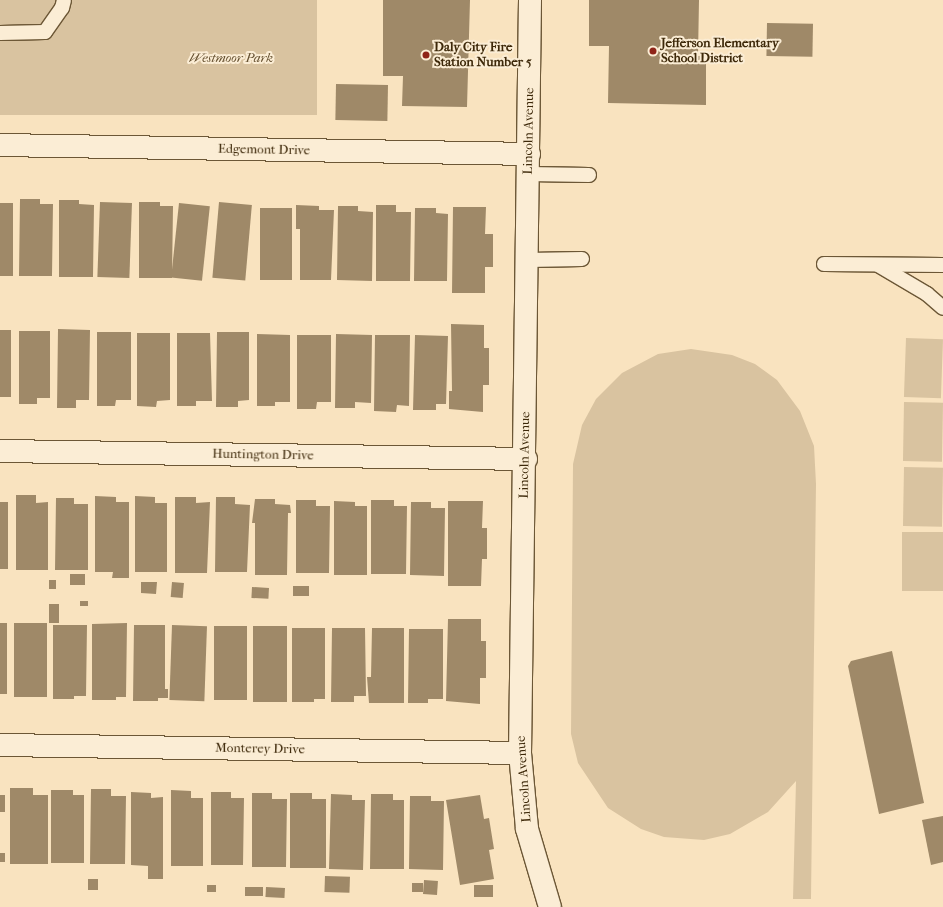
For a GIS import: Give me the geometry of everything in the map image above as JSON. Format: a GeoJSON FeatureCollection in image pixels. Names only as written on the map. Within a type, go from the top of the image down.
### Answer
{"type":"FeatureCollection","features":[{"type":"Feature","properties":{"kind":"street","name":"Lincoln Avenue"},"geometry":{"type":"LineString","coordinates":[[530,0],[526,459],[520,753],[527,829],[550,907]]}},
{"type":"Feature","properties":{"kind":"street","name":"Edgemont Drive"},"geometry":{"type":"LineString","coordinates":[[0,145],[529,164]]}},
{"type":"Feature","properties":{"kind":"street","name":"Huntington Drive"},"geometry":{"type":"LineString","coordinates":[[0,451],[526,459]]}},
{"type":"Feature","properties":{"kind":"street","name":"Monterey Drive"},"geometry":{"type":"LineString","coordinates":[[0,745],[520,753]]}},
{"type":"Feature","properties":{"kind":"lane"},"geometry":{"type":"LineString","coordinates":[[0,33],[45,32],[62,8],[64,0]]}},
{"type":"Feature","properties":{"kind":"lane"},"geometry":{"type":"LineString","coordinates":[[529,164],[589,175]]}},
{"type":"Feature","properties":{"kind":"lane"},"geometry":{"type":"LineString","coordinates":[[528,260],[582,259]]}},
{"type":"Feature","properties":{"kind":"lane"},"geometry":{"type":"LineString","coordinates":[[824,264],[943,265]]}},
{"type":"Feature","properties":{"kind":"lane"},"geometry":{"type":"LineString","coordinates":[[877,265],[927,294],[943,308]]}},
{"type":"Feature","properties":{"kind":"green space","name":"Westmoor Park"},"geometry":{"type":"Polygon","coordinates":[[[0,0],[317,0],[317,115],[0,115],[0,0]]]}},
{"type":"Feature","properties":{"kind":"green space"},"geometry":{"type":"Polygon","coordinates":[[[906,338],[943,339],[941,398],[904,397],[906,338]]]}},
{"type":"Feature","properties":{"kind":"green space"},"geometry":{"type":"Polygon","coordinates":[[[691,349],[732,355],[755,364],[777,380],[800,411],[814,446],[816,484],[811,899],[793,899],[796,781],[768,812],[730,834],[704,840],[664,837],[641,829],[608,808],[578,763],[571,734],[573,464],[582,425],[596,399],[622,373],[658,354],[691,349]]]}},
{"type":"Feature","properties":{"kind":"green space"},"geometry":{"type":"Polygon","coordinates":[[[904,402],[943,403],[942,462],[903,461],[904,402]]]}},
{"type":"Feature","properties":{"kind":"green space"},"geometry":{"type":"Polygon","coordinates":[[[904,467],[943,468],[942,527],[903,526],[904,467]]]}},
{"type":"Feature","properties":{"kind":"green space"},"geometry":{"type":"Polygon","coordinates":[[[902,532],[943,532],[943,591],[902,591],[902,532]]]}},
{"type":"Feature","properties":{"kind":"building","name":"Daly City Fire Station Number 5"},"geometry":{"type":"Polygon","coordinates":[[[383,0],[470,0],[467,107],[402,106],[403,76],[383,76],[383,0]]]}},
{"type":"Feature","properties":{"kind":"building","name":"Jefferson Elementary School District"},"geometry":{"type":"Polygon","coordinates":[[[589,0],[699,0],[698,56],[706,56],[706,105],[608,103],[609,46],[589,46],[589,0]]]}},
{"type":"Feature","properties":{"kind":"building"},"geometry":{"type":"Polygon","coordinates":[[[767,23],[813,24],[812,57],[766,56],[767,23]]]}},
{"type":"Feature","properties":{"kind":"building"},"geometry":{"type":"Polygon","coordinates":[[[336,84],[388,85],[387,121],[335,120],[336,84]]]}},
{"type":"Feature","properties":{"kind":"building"},"geometry":{"type":"Polygon","coordinates":[[[20,199],[40,199],[40,204],[53,204],[52,276],[19,276],[20,199]]]}},
{"type":"Feature","properties":{"kind":"building"},"geometry":{"type":"Polygon","coordinates":[[[59,200],[79,200],[79,204],[94,205],[93,277],[59,277],[59,200]]]}},
{"type":"Feature","properties":{"kind":"building"},"geometry":{"type":"Polygon","coordinates":[[[100,202],[132,203],[129,278],[97,277],[100,202]]]}},
{"type":"Feature","properties":{"kind":"building"},"geometry":{"type":"Polygon","coordinates":[[[139,202],[160,202],[160,206],[173,206],[172,278],[139,278],[139,202]]]}},
{"type":"Feature","properties":{"kind":"building"},"geometry":{"type":"Polygon","coordinates":[[[219,202],[252,205],[245,281],[212,278],[219,202]]]}},
{"type":"Feature","properties":{"kind":"building"},"geometry":{"type":"Polygon","coordinates":[[[0,203],[13,203],[13,276],[0,276],[0,203]]]}},
{"type":"Feature","properties":{"kind":"building"},"geometry":{"type":"Polygon","coordinates":[[[179,203],[210,206],[202,281],[171,278],[179,203]]]}},
{"type":"Feature","properties":{"kind":"building"},"geometry":{"type":"Polygon","coordinates":[[[296,205],[319,206],[319,210],[334,210],[331,280],[300,280],[300,229],[296,229],[296,205]]]}},
{"type":"Feature","properties":{"kind":"building"},"geometry":{"type":"Polygon","coordinates":[[[376,205],[396,205],[396,212],[411,212],[410,281],[376,281],[376,205]]]}},
{"type":"Feature","properties":{"kind":"building"},"geometry":{"type":"Polygon","coordinates":[[[338,206],[358,206],[358,211],[373,212],[372,281],[337,280],[338,206]]]}},
{"type":"Feature","properties":{"kind":"building"},"geometry":{"type":"Polygon","coordinates":[[[453,207],[486,207],[485,234],[493,234],[493,267],[485,267],[485,293],[452,293],[453,207]]]}},
{"type":"Feature","properties":{"kind":"building"},"geometry":{"type":"Polygon","coordinates":[[[260,208],[292,208],[292,280],[260,280],[260,208]]]}},
{"type":"Feature","properties":{"kind":"building"},"geometry":{"type":"Polygon","coordinates":[[[415,208],[436,208],[436,213],[448,214],[447,281],[414,281],[415,208]]]}},
{"type":"Feature","properties":{"kind":"building"},"geometry":{"type":"Polygon","coordinates":[[[451,324],[484,325],[484,348],[489,348],[489,385],[483,385],[483,412],[449,409],[449,391],[452,391],[451,324]]]}},
{"type":"Feature","properties":{"kind":"building"},"geometry":{"type":"Polygon","coordinates":[[[58,329],[90,330],[89,400],[76,400],[76,408],[57,408],[58,329]]]}},
{"type":"Feature","properties":{"kind":"building"},"geometry":{"type":"Polygon","coordinates":[[[0,330],[11,330],[11,397],[0,397],[0,330]]]}},
{"type":"Feature","properties":{"kind":"building"},"geometry":{"type":"Polygon","coordinates":[[[19,331],[50,331],[50,398],[37,398],[37,404],[19,404],[19,331]]]}},
{"type":"Feature","properties":{"kind":"building"},"geometry":{"type":"Polygon","coordinates":[[[97,332],[131,332],[131,400],[116,400],[115,406],[97,406],[97,332]]]}},
{"type":"Feature","properties":{"kind":"building"},"geometry":{"type":"Polygon","coordinates":[[[217,332],[249,332],[249,400],[238,401],[238,407],[216,407],[217,332]]]}},
{"type":"Feature","properties":{"kind":"building"},"geometry":{"type":"Polygon","coordinates":[[[137,333],[170,333],[170,400],[157,401],[156,407],[137,406],[137,333]]]}},
{"type":"Feature","properties":{"kind":"building"},"geometry":{"type":"Polygon","coordinates":[[[177,333],[210,333],[212,401],[196,401],[196,406],[177,406],[177,333]]]}},
{"type":"Feature","properties":{"kind":"building"},"geometry":{"type":"Polygon","coordinates":[[[257,334],[290,335],[290,402],[275,402],[275,406],[257,406],[257,334]]]}},
{"type":"Feature","properties":{"kind":"building"},"geometry":{"type":"Polygon","coordinates":[[[336,334],[372,335],[371,403],[355,402],[355,408],[335,408],[336,334]]]}},
{"type":"Feature","properties":{"kind":"building"},"geometry":{"type":"Polygon","coordinates":[[[297,335],[331,335],[331,402],[317,402],[316,409],[297,409],[297,335]]]}},
{"type":"Feature","properties":{"kind":"building"},"geometry":{"type":"Polygon","coordinates":[[[375,335],[410,335],[409,406],[397,405],[396,412],[374,411],[375,335]]]}},
{"type":"Feature","properties":{"kind":"building"},"geometry":{"type":"Polygon","coordinates":[[[415,335],[448,336],[446,404],[436,404],[436,410],[413,410],[415,335]]]}},
{"type":"Feature","properties":{"kind":"building"},"geometry":{"type":"Polygon","coordinates":[[[16,495],[36,495],[36,503],[48,502],[48,570],[16,570],[16,495]]]}},
{"type":"Feature","properties":{"kind":"building"},"geometry":{"type":"Polygon","coordinates":[[[95,496],[116,497],[116,502],[129,502],[129,578],[112,578],[113,572],[95,572],[95,496]]]}},
{"type":"Feature","properties":{"kind":"building"},"geometry":{"type":"Polygon","coordinates":[[[135,496],[155,497],[155,503],[167,503],[167,572],[135,572],[135,496]]]}},
{"type":"Feature","properties":{"kind":"building"},"geometry":{"type":"Polygon","coordinates":[[[175,497],[196,497],[196,503],[210,502],[207,573],[175,573],[175,497]]]}},
{"type":"Feature","properties":{"kind":"building"},"geometry":{"type":"Polygon","coordinates":[[[216,497],[235,497],[235,504],[250,505],[247,572],[215,572],[216,497]]]}},
{"type":"Feature","properties":{"kind":"building"},"geometry":{"type":"Polygon","coordinates":[[[56,498],[74,498],[74,504],[88,504],[88,570],[55,570],[56,498]]]}},
{"type":"Feature","properties":{"kind":"building"},"geometry":{"type":"Polygon","coordinates":[[[255,499],[275,499],[275,504],[290,505],[291,513],[288,513],[287,575],[255,575],[255,523],[252,523],[255,499]]]}},
{"type":"Feature","properties":{"kind":"building"},"geometry":{"type":"Polygon","coordinates":[[[296,500],[316,500],[316,506],[330,506],[329,573],[296,573],[296,500]]]}},
{"type":"Feature","properties":{"kind":"building"},"geometry":{"type":"Polygon","coordinates":[[[371,500],[394,500],[394,506],[407,506],[406,574],[371,574],[371,500]]]}},
{"type":"Feature","properties":{"kind":"building"},"geometry":{"type":"Polygon","coordinates":[[[334,501],[355,502],[355,506],[367,506],[367,575],[334,575],[334,501]]]}},
{"type":"Feature","properties":{"kind":"building"},"geometry":{"type":"Polygon","coordinates":[[[448,501],[483,501],[482,528],[487,528],[487,559],[482,559],[481,586],[448,586],[448,501]]]}},
{"type":"Feature","properties":{"kind":"building"},"geometry":{"type":"Polygon","coordinates":[[[0,502],[8,502],[8,569],[0,569],[0,502]]]}},
{"type":"Feature","properties":{"kind":"building"},"geometry":{"type":"Polygon","coordinates":[[[411,502],[431,502],[431,508],[445,508],[444,576],[410,575],[411,502]]]}},
{"type":"Feature","properties":{"kind":"building"},"geometry":{"type":"Polygon","coordinates":[[[70,574],[85,574],[85,585],[70,585],[70,574]]]}},
{"type":"Feature","properties":{"kind":"building"},"geometry":{"type":"Polygon","coordinates":[[[49,580],[56,580],[56,589],[49,589],[49,580]]]}},
{"type":"Feature","properties":{"kind":"building"},"geometry":{"type":"Polygon","coordinates":[[[141,582],[157,582],[156,594],[141,593],[141,582]]]}},
{"type":"Feature","properties":{"kind":"building"},"geometry":{"type":"Polygon","coordinates":[[[172,582],[184,583],[183,598],[171,597],[172,582]]]}},
{"type":"Feature","properties":{"kind":"building"},"geometry":{"type":"Polygon","coordinates":[[[293,586],[309,586],[309,596],[293,596],[293,586]]]}},
{"type":"Feature","properties":{"kind":"building"},"geometry":{"type":"Polygon","coordinates":[[[252,587],[269,588],[268,599],[251,598],[252,587]]]}},
{"type":"Feature","properties":{"kind":"building"},"geometry":{"type":"Polygon","coordinates":[[[80,601],[88,601],[88,606],[80,606],[80,601]]]}},
{"type":"Feature","properties":{"kind":"building"},"geometry":{"type":"Polygon","coordinates":[[[49,604],[59,604],[59,623],[49,623],[49,604]]]}},
{"type":"Feature","properties":{"kind":"building"},"geometry":{"type":"Polygon","coordinates":[[[448,619],[481,619],[481,641],[486,641],[486,678],[480,678],[480,704],[446,701],[448,619]]]}},
{"type":"Feature","properties":{"kind":"building"},"geometry":{"type":"Polygon","coordinates":[[[0,623],[7,623],[7,694],[0,694],[0,623]]]}},
{"type":"Feature","properties":{"kind":"building"},"geometry":{"type":"Polygon","coordinates":[[[14,623],[47,623],[47,697],[14,697],[14,623]]]}},
{"type":"Feature","properties":{"kind":"building"},"geometry":{"type":"Polygon","coordinates":[[[127,623],[126,697],[116,697],[116,700],[92,700],[92,624],[127,623]]]}},
{"type":"Feature","properties":{"kind":"building"},"geometry":{"type":"Polygon","coordinates":[[[53,625],[87,625],[86,696],[74,696],[74,699],[53,699],[53,625]]]}},
{"type":"Feature","properties":{"kind":"building"},"geometry":{"type":"Polygon","coordinates":[[[134,625],[165,625],[165,689],[168,689],[168,698],[158,698],[158,701],[133,701],[134,625]]]}},
{"type":"Feature","properties":{"kind":"building"},"geometry":{"type":"Polygon","coordinates":[[[172,625],[207,626],[204,701],[169,700],[172,625]]]}},
{"type":"Feature","properties":{"kind":"building"},"geometry":{"type":"Polygon","coordinates":[[[214,626],[247,626],[247,700],[214,700],[214,626]]]}},
{"type":"Feature","properties":{"kind":"building"},"geometry":{"type":"Polygon","coordinates":[[[253,626],[287,626],[287,702],[253,702],[253,626]]]}},
{"type":"Feature","properties":{"kind":"building"},"geometry":{"type":"Polygon","coordinates":[[[292,628],[325,628],[325,699],[314,699],[314,702],[292,702],[292,628]]]}},
{"type":"Feature","properties":{"kind":"building"},"geometry":{"type":"Polygon","coordinates":[[[332,628],[365,628],[366,696],[354,696],[354,702],[331,702],[332,628]]]}},
{"type":"Feature","properties":{"kind":"building"},"geometry":{"type":"Polygon","coordinates":[[[372,628],[404,628],[404,703],[369,703],[367,677],[371,677],[372,628]]]}},
{"type":"Feature","properties":{"kind":"building"},"geometry":{"type":"Polygon","coordinates":[[[409,629],[443,629],[443,699],[428,699],[428,703],[408,703],[409,629]]]}},
{"type":"Feature","properties":{"kind":"building"},"geometry":{"type":"Polygon","coordinates":[[[892,651],[924,803],[879,814],[848,666],[851,661],[892,651]]]}},
{"type":"Feature","properties":{"kind":"building"},"geometry":{"type":"Polygon","coordinates":[[[10,788],[33,788],[33,795],[48,795],[48,864],[10,864],[10,788]]]}},
{"type":"Feature","properties":{"kind":"building"},"geometry":{"type":"Polygon","coordinates":[[[91,789],[111,789],[111,796],[126,796],[125,864],[90,864],[91,789]]]}},
{"type":"Feature","properties":{"kind":"building"},"geometry":{"type":"Polygon","coordinates":[[[51,790],[73,790],[73,795],[84,795],[84,863],[51,863],[51,790]]]}},
{"type":"Feature","properties":{"kind":"building"},"geometry":{"type":"Polygon","coordinates":[[[171,790],[191,791],[191,798],[203,798],[203,866],[171,866],[171,790]]]}},
{"type":"Feature","properties":{"kind":"building"},"geometry":{"type":"Polygon","coordinates":[[[131,792],[151,793],[151,798],[163,797],[163,879],[148,879],[148,866],[131,865],[131,792]]]}},
{"type":"Feature","properties":{"kind":"building"},"geometry":{"type":"Polygon","coordinates":[[[211,792],[231,792],[231,798],[244,798],[243,865],[211,865],[211,792]]]}},
{"type":"Feature","properties":{"kind":"building"},"geometry":{"type":"Polygon","coordinates":[[[252,793],[272,793],[272,799],[287,799],[286,867],[252,867],[252,793]]]}},
{"type":"Feature","properties":{"kind":"building"},"geometry":{"type":"Polygon","coordinates":[[[290,793],[312,793],[312,799],[326,799],[326,868],[290,868],[290,793]]]}},
{"type":"Feature","properties":{"kind":"building"},"geometry":{"type":"Polygon","coordinates":[[[331,794],[352,795],[352,800],[365,800],[363,870],[329,869],[331,794]]]}},
{"type":"Feature","properties":{"kind":"building"},"geometry":{"type":"Polygon","coordinates":[[[371,794],[393,794],[393,800],[404,800],[404,869],[370,869],[371,794]]]}},
{"type":"Feature","properties":{"kind":"building"},"geometry":{"type":"Polygon","coordinates":[[[0,795],[5,795],[5,812],[0,812],[0,795]]]}},
{"type":"Feature","properties":{"kind":"building"},"geometry":{"type":"Polygon","coordinates":[[[480,795],[484,819],[489,818],[494,849],[489,850],[494,879],[460,885],[446,800],[480,795]]]}},
{"type":"Feature","properties":{"kind":"building"},"geometry":{"type":"Polygon","coordinates":[[[410,796],[431,796],[431,801],[444,801],[443,870],[409,869],[410,796]]]}},
{"type":"Feature","properties":{"kind":"building"},"geometry":{"type":"Polygon","coordinates":[[[943,816],[943,862],[931,865],[922,820],[943,816]]]}},
{"type":"Feature","properties":{"kind":"building"},"geometry":{"type":"Polygon","coordinates":[[[0,853],[5,853],[5,862],[0,862],[0,853]]]}},
{"type":"Feature","properties":{"kind":"building"},"geometry":{"type":"Polygon","coordinates":[[[325,876],[350,877],[349,893],[324,892],[325,876]]]}},
{"type":"Feature","properties":{"kind":"building"},"geometry":{"type":"Polygon","coordinates":[[[88,879],[98,879],[98,890],[88,890],[88,879]]]}},
{"type":"Feature","properties":{"kind":"building"},"geometry":{"type":"Polygon","coordinates":[[[424,880],[438,881],[437,895],[423,894],[424,880]]]}},
{"type":"Feature","properties":{"kind":"building"},"geometry":{"type":"Polygon","coordinates":[[[412,883],[423,883],[423,892],[412,892],[412,883]]]}},
{"type":"Feature","properties":{"kind":"building"},"geometry":{"type":"Polygon","coordinates":[[[207,885],[216,885],[216,892],[207,892],[207,885]]]}},
{"type":"Feature","properties":{"kind":"building"},"geometry":{"type":"Polygon","coordinates":[[[474,885],[493,885],[493,897],[474,897],[474,885]]]}},
{"type":"Feature","properties":{"kind":"building"},"geometry":{"type":"Polygon","coordinates":[[[245,887],[263,887],[263,896],[245,896],[245,887]]]}},
{"type":"Feature","properties":{"kind":"building"},"geometry":{"type":"Polygon","coordinates":[[[266,887],[285,888],[284,898],[265,897],[266,887]]]}},
{"type":"Feature","properties":{"kind":"place","name":"Jefferson Elementary School District"},"geometry":{"type":"Point","coordinates":[653,51]}},
{"type":"Feature","properties":{"kind":"place","name":"Daly City Fire Station Number 5"},"geometry":{"type":"Point","coordinates":[426,55]}}]}
